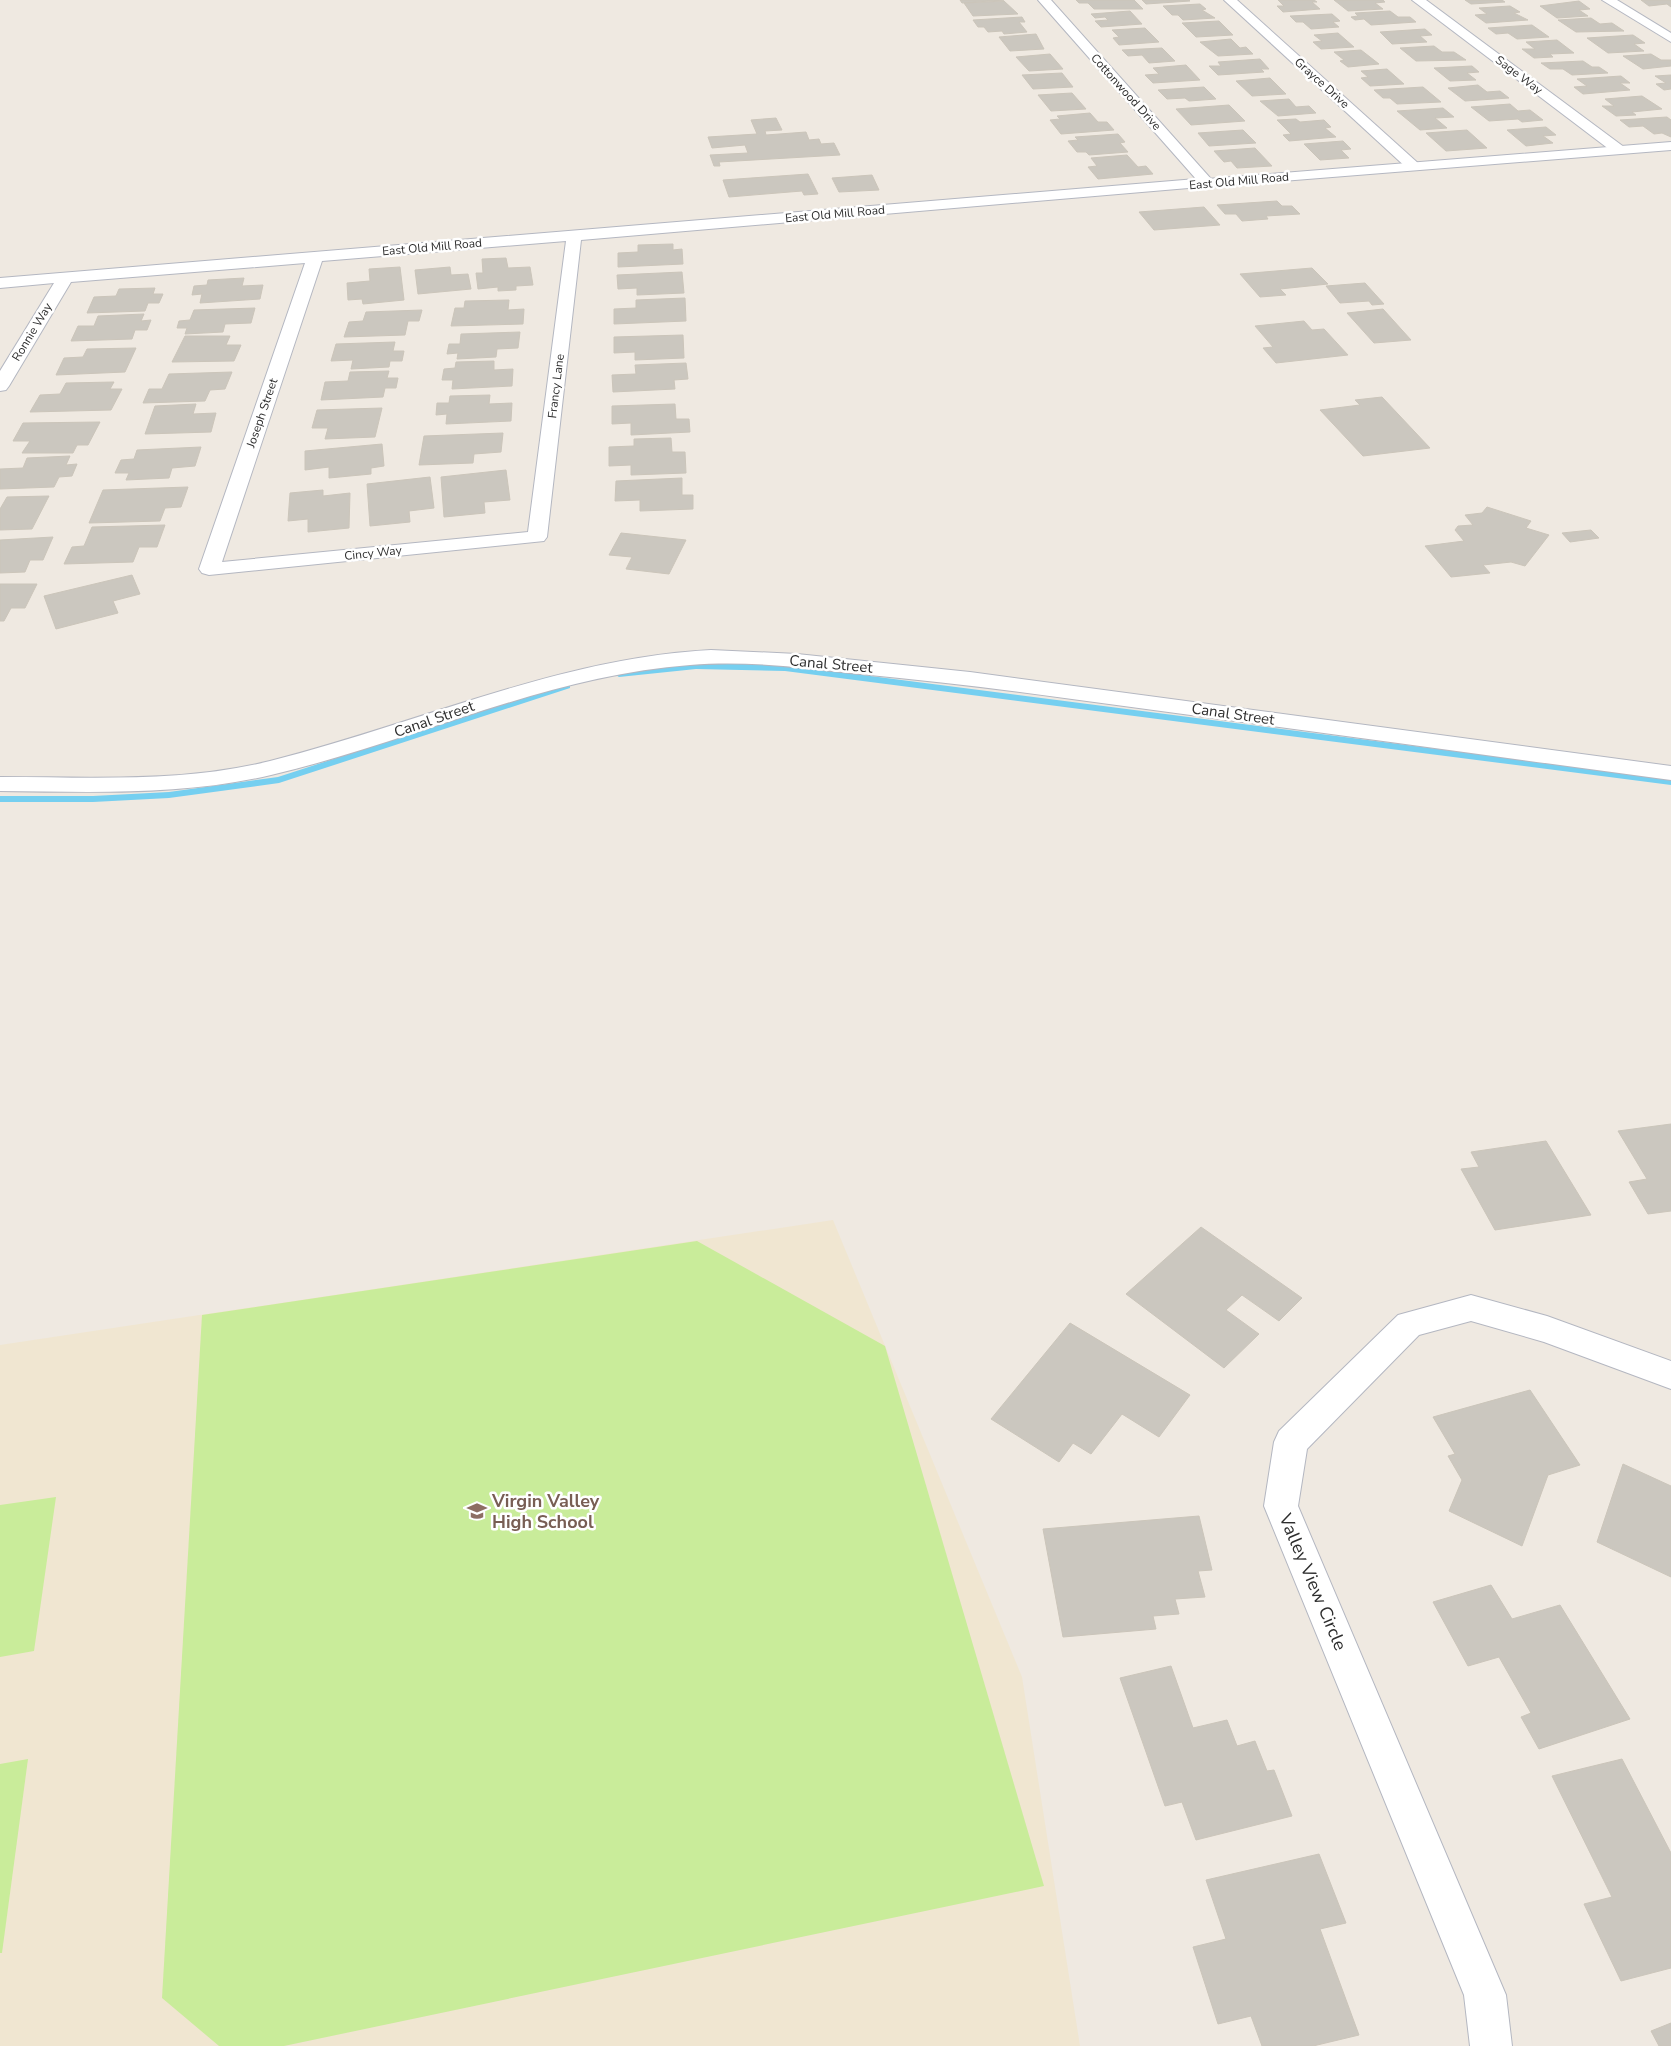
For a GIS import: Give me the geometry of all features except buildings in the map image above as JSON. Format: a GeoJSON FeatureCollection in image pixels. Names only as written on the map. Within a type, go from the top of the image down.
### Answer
{"type":"FeatureCollection","features":[{"type":"Feature","properties":{"kind":"street","name":"Cottonwood Drive"},"geometry":{"type":"LineString","coordinates":[[1044,0],[1207,183]]}},
{"type":"Feature","properties":{"kind":"street","name":"Grayce Drive"},"geometry":{"type":"LineString","coordinates":[[1230,0],[1414,167]]}},
{"type":"Feature","properties":{"kind":"street","name":"Sage Way"},"geometry":{"type":"LineString","coordinates":[[1418,0],[1619,150]]}},
{"type":"Feature","properties":{"kind":"street"},"geometry":{"type":"LineString","coordinates":[[1608,0],[1671,38]]}},
{"type":"Feature","properties":{"kind":"street"},"geometry":{"type":"LineString","coordinates":[[1643,22],[1671,20]]}},
{"type":"Feature","properties":{"kind":"street","name":"East Old Mill Road"},"geometry":{"type":"LineString","coordinates":[[0,283],[1671,146]]}},
{"type":"Feature","properties":{"kind":"street","name":"Francy Lane"},"geometry":{"type":"LineString","coordinates":[[536,537],[574,236]]}},
{"type":"Feature","properties":{"kind":"street","name":"Joseph Street"},"geometry":{"type":"LineString","coordinates":[[209,569],[315,257]]}},
{"type":"Feature","properties":{"kind":"street","name":"Ronnie Way"},"geometry":{"type":"LineString","coordinates":[[0,386],[65,278]]}},
{"type":"Feature","properties":{"kind":"street","name":"Cincy Way"},"geometry":{"type":"LineString","coordinates":[[209,569],[536,537]]}},
{"type":"Feature","properties":{"kind":"street","name":"Canal Street"},"geometry":{"type":"LineString","coordinates":[[0,784],[158,783],[235,775],[267,769],[392,734],[508,694],[560,679],[647,663],[727,657],[810,662],[944,675],[1671,773]]}},
{"type":"Feature","properties":{"kind":"street","name":"Valley View Circle"},"geometry":{"type":"LineString","coordinates":[[1491,2046],[1485,1995],[1281,1506],[1291,1442],[1409,1324],[1471,1308],[1547,1329],[1671,1375]]}},
{"type":"Feature","properties":{"kind":"shaded area","name":"Virgin Valley High School"},"geometry":{"type":"Polygon","coordinates":[[[833,1220],[1022,1677],[1080,2046],[0,2046],[0,1345],[833,1220]]]}},
{"type":"Feature","properties":{"kind":"green space","name":"Virgin Valley High School"},"geometry":{"type":"Polygon","coordinates":[[[697,1241],[885,1346],[1044,1886],[284,2046],[219,2046],[162,1998],[202,1315],[697,1241]]]}},
{"type":"Feature","properties":{"kind":"green space"},"geometry":{"type":"Polygon","coordinates":[[[56,1497],[34,1651],[0,1657],[0,1505],[56,1497]]]}},
{"type":"Feature","properties":{"kind":"green space"},"geometry":{"type":"Polygon","coordinates":[[[28,1759],[2,1953],[0,1953],[0,1764],[28,1759]]]}},
{"type":"Feature","properties":{"kind":"waterway"},"geometry":{"type":"LineString","coordinates":[[619,674],[696,666],[785,668],[1671,782]]}},
{"type":"Feature","properties":{"kind":"waterway"},"geometry":{"type":"LineString","coordinates":[[0,799],[93,799],[169,795],[279,780],[567,686]]}},
{"type":"Feature","properties":{"kind":"place","name":"Virgin Valley High School"},"geometry":{"type":"Point","coordinates":[477,1511]}}]}
